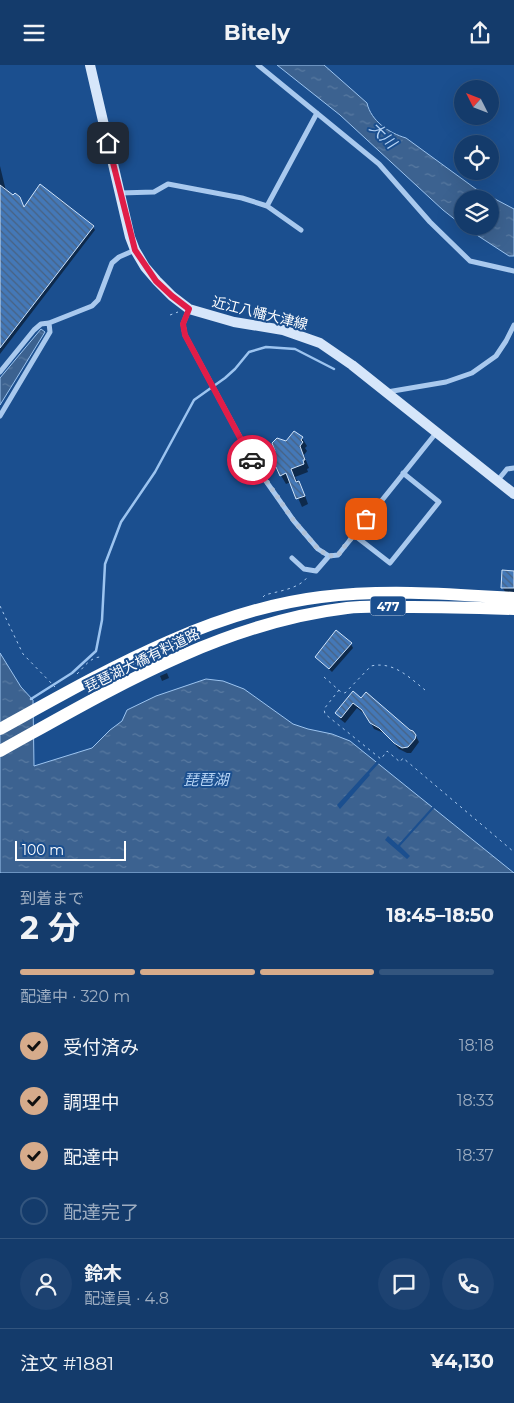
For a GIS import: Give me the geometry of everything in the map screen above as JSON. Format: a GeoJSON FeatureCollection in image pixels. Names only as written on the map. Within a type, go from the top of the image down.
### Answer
{"type":"FeatureCollection","features":[{"type":"Feature","properties":{"kind":"highway","name":"琵琶湖大橋有料道路"},"geometry":{"type":"LineString","coordinates":[[0,729],[58,689],[189,632],[270,607],[300,600],[348,594],[377,593],[514,598]]}},
{"type":"Feature","properties":{"kind":"highway","name":"琵琶湖大橋有料道路"},"geometry":{"type":"LineString","coordinates":[[0,751],[174,658],[230,635],[283,619],[349,607],[514,609]]}},
{"type":"Feature","properties":{"kind":"main road","name":"近江八幡大津線"},"geometry":{"type":"LineString","coordinates":[[90,65],[135,250],[156,281],[189,309],[234,322],[283,330],[320,343],[352,365],[514,494]]}},
{"type":"Feature","properties":{"kind":"street"},"geometry":{"type":"LineString","coordinates":[[258,65],[379,164],[419,211],[470,261],[514,271]]}},
{"type":"Feature","properties":{"kind":"street"},"geometry":{"type":"LineString","coordinates":[[267,206],[317,113]]}},
{"type":"Feature","properties":{"kind":"street"},"geometry":{"type":"LineString","coordinates":[[120,193],[154,192],[168,184],[242,199],[267,206],[301,230]]}},
{"type":"Feature","properties":{"kind":"street"},"geometry":{"type":"LineString","coordinates":[[0,372],[41,324],[49,323],[92,305],[98,300],[112,263],[119,257],[135,250]]}},
{"type":"Feature","properties":{"kind":"street"},"geometry":{"type":"LineString","coordinates":[[189,309],[183,324],[185,335],[256,467],[294,521],[318,549],[329,556],[338,555],[436,432]]}},
{"type":"Feature","properties":{"kind":"street"},"geometry":{"type":"LineString","coordinates":[[0,415],[50,332],[49,323]]}},
{"type":"Feature","properties":{"kind":"street"},"geometry":{"type":"LineString","coordinates":[[386,392],[446,382],[472,373],[496,356],[514,325]]}},
{"type":"Feature","properties":{"kind":"street"},"geometry":{"type":"LineString","coordinates":[[498,480],[506,469],[514,468]]}},
{"type":"Feature","properties":{"kind":"street"},"geometry":{"type":"LineString","coordinates":[[354,535],[390,563],[439,502],[403,473]]}},
{"type":"Feature","properties":{"kind":"street"},"geometry":{"type":"LineString","coordinates":[[292,558],[304,569],[316,571],[329,556]]}},
{"type":"Feature","properties":{"kind":"path"},"geometry":{"type":"LineString","coordinates":[[170,315],[179,312]]}},
{"type":"Feature","properties":{"kind":"path"},"geometry":{"type":"LineString","coordinates":[[262,600],[265,595],[297,586],[305,581],[311,571]]}},
{"type":"Feature","properties":{"kind":"path"},"geometry":{"type":"LineString","coordinates":[[0,606],[23,655],[58,689]]}},
{"type":"Feature","properties":{"kind":"path"},"geometry":{"type":"LineString","coordinates":[[73,679],[90,660],[98,656],[103,657]]}},
{"type":"Feature","properties":{"kind":"path"},"geometry":{"type":"LineString","coordinates":[[324,677],[345,693],[371,665],[388,665],[399,670],[425,690]]}},
{"type":"Feature","properties":{"kind":"path"},"geometry":{"type":"LineString","coordinates":[[339,690],[324,709],[325,714],[381,759],[387,751],[400,762],[403,758],[514,852]]}},
{"type":"Feature","properties":{"kind":"water","name":"大川"},"geometry":{"type":"Polygon","coordinates":[[[277,65],[324,65],[367,103],[377,121],[393,133],[406,138],[454,173],[454,180],[464,180],[478,190],[454,190],[454,219],[340,115],[277,65]]]}},
{"type":"Feature","properties":{"kind":"water"},"geometry":{"type":"Polygon","coordinates":[[[499,201],[514,209],[514,256],[509,256],[477,235],[499,235],[499,201]]]}},
{"type":"Feature","properties":{"kind":"water"},"geometry":{"type":"Polygon","coordinates":[[[41,329],[45,332],[0,405],[0,378],[41,329]]]}},
{"type":"Feature","properties":{"kind":"water","name":"琵琶湖"},"geometry":{"type":"Polygon","coordinates":[[[0,653],[21,687],[33,700],[34,766],[92,748],[122,721],[127,710],[156,696],[206,679],[223,681],[244,689],[293,724],[332,734],[350,741],[514,873],[0,873],[0,653]]]}},
{"type":"Feature","properties":{"kind":"pier"},"geometry":{"type":"Polygon","coordinates":[[[378,760],[380,762],[370,775],[340,809],[337,805],[378,760]]]}},
{"type":"Feature","properties":{"kind":"pier"},"geometry":{"type":"Polygon","coordinates":[[[434,805],[436,806],[400,846],[410,856],[407,859],[385,840],[388,836],[398,845],[434,805]]]}},
{"type":"Feature","properties":{"kind":"building"},"geometry":{"type":"Polygon","coordinates":[[[40,184],[94,226],[0,348],[0,185],[13,195],[15,193],[20,197],[24,207],[40,184]]]}},
{"type":"Feature","properties":{"kind":"building"},"geometry":{"type":"Polygon","coordinates":[[[294,431],[303,437],[301,440],[303,442],[300,446],[305,460],[303,460],[304,464],[291,469],[296,482],[299,481],[305,496],[296,499],[286,473],[280,476],[276,467],[274,468],[269,453],[275,451],[272,443],[277,438],[286,441],[294,431]]]}},
{"type":"Feature","properties":{"kind":"building"},"geometry":{"type":"Polygon","coordinates":[[[502,570],[514,571],[514,588],[501,588],[502,570]]]}},
{"type":"Feature","properties":{"kind":"building"},"geometry":{"type":"Polygon","coordinates":[[[336,630],[352,643],[329,669],[315,657],[336,630]]]}},
{"type":"Feature","properties":{"kind":"building"},"geometry":{"type":"Polygon","coordinates":[[[353,691],[361,698],[366,692],[413,731],[416,735],[415,739],[408,747],[402,748],[394,743],[379,728],[370,723],[362,710],[353,703],[341,718],[335,713],[353,691]]]}},
{"type":"Feature","properties":{"kind":"waterway"},"geometry":{"type":"LineString","coordinates":[[31,699],[72,673],[96,651],[102,620],[105,564],[121,522],[155,472],[194,400],[225,378],[249,352],[266,347],[295,349],[334,369]]}},
{"type":"Feature","properties":{"kind":"way so far"},"geometry":{"type":"LineString","coordinates":[[252,460],[294,521],[318,549],[329,556],[338,555],[366,519]]}},
{"type":"Feature","properties":{"kind":"route"},"geometry":{"type":"LineString","coordinates":[[108,143],[130,237],[135,250],[156,281],[189,309],[183,324],[185,335],[252,460]]}}]}
